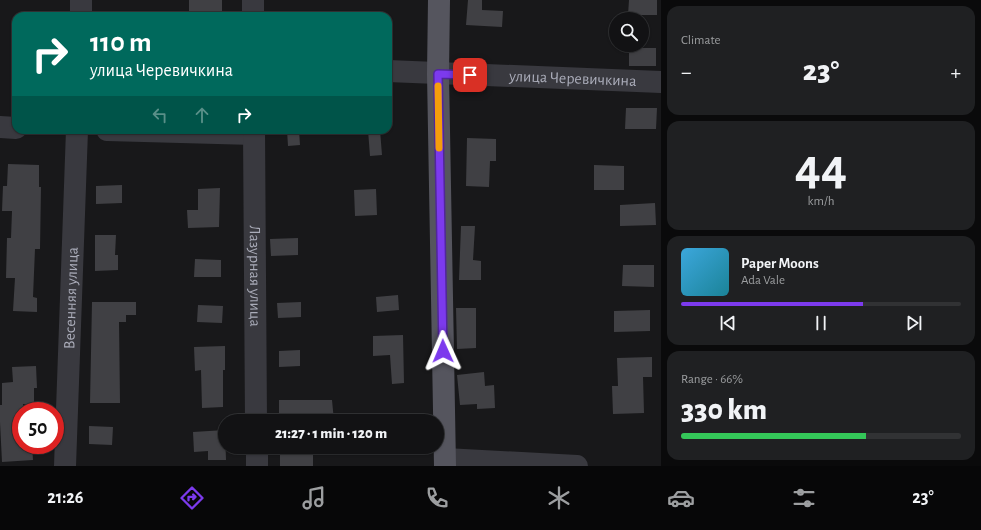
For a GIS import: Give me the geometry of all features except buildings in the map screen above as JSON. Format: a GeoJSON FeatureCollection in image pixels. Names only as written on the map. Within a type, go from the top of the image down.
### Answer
{"type":"FeatureCollection","features":[{"type":"Feature","properties":{"kind":"main road"},"geometry":{"type":"LineString","coordinates":[[438,0],[445,463]]}},
{"type":"Feature","properties":{"kind":"street"},"geometry":{"type":"LineString","coordinates":[[81,0],[81,12]]}},
{"type":"Feature","properties":{"kind":"street"},"geometry":{"type":"LineString","coordinates":[[253,0],[253,12]]}},
{"type":"Feature","properties":{"kind":"street","name":"улица Черевичкина"},"geometry":{"type":"LineString","coordinates":[[392,71],[661,82]]}},
{"type":"Feature","properties":{"kind":"street"},"geometry":{"type":"LineString","coordinates":[[0,127],[12,128]]}},
{"type":"Feature","properties":{"kind":"street","name":"Весенняя улица"},"geometry":{"type":"LineString","coordinates":[[65,466],[77,134]]}},
{"type":"Feature","properties":{"kind":"street","name":"Лазурная улица"},"geometry":{"type":"LineString","coordinates":[[254,134],[256,414]]}},
{"type":"Feature","properties":{"kind":"street"},"geometry":{"type":"LineString","coordinates":[[256,454],[257,466]]}},
{"type":"Feature","properties":{"kind":"street"},"geometry":{"type":"LineString","coordinates":[[445,463],[577,466]]}},
{"type":"Feature","properties":{"kind":"slow traffic"},"geometry":{"type":"LineString","coordinates":[[438,86],[439,148]]}},
{"type":"Feature","properties":{"kind":"route"},"geometry":{"type":"LineString","coordinates":[[443,351],[438,74],[470,75]]}}]}
